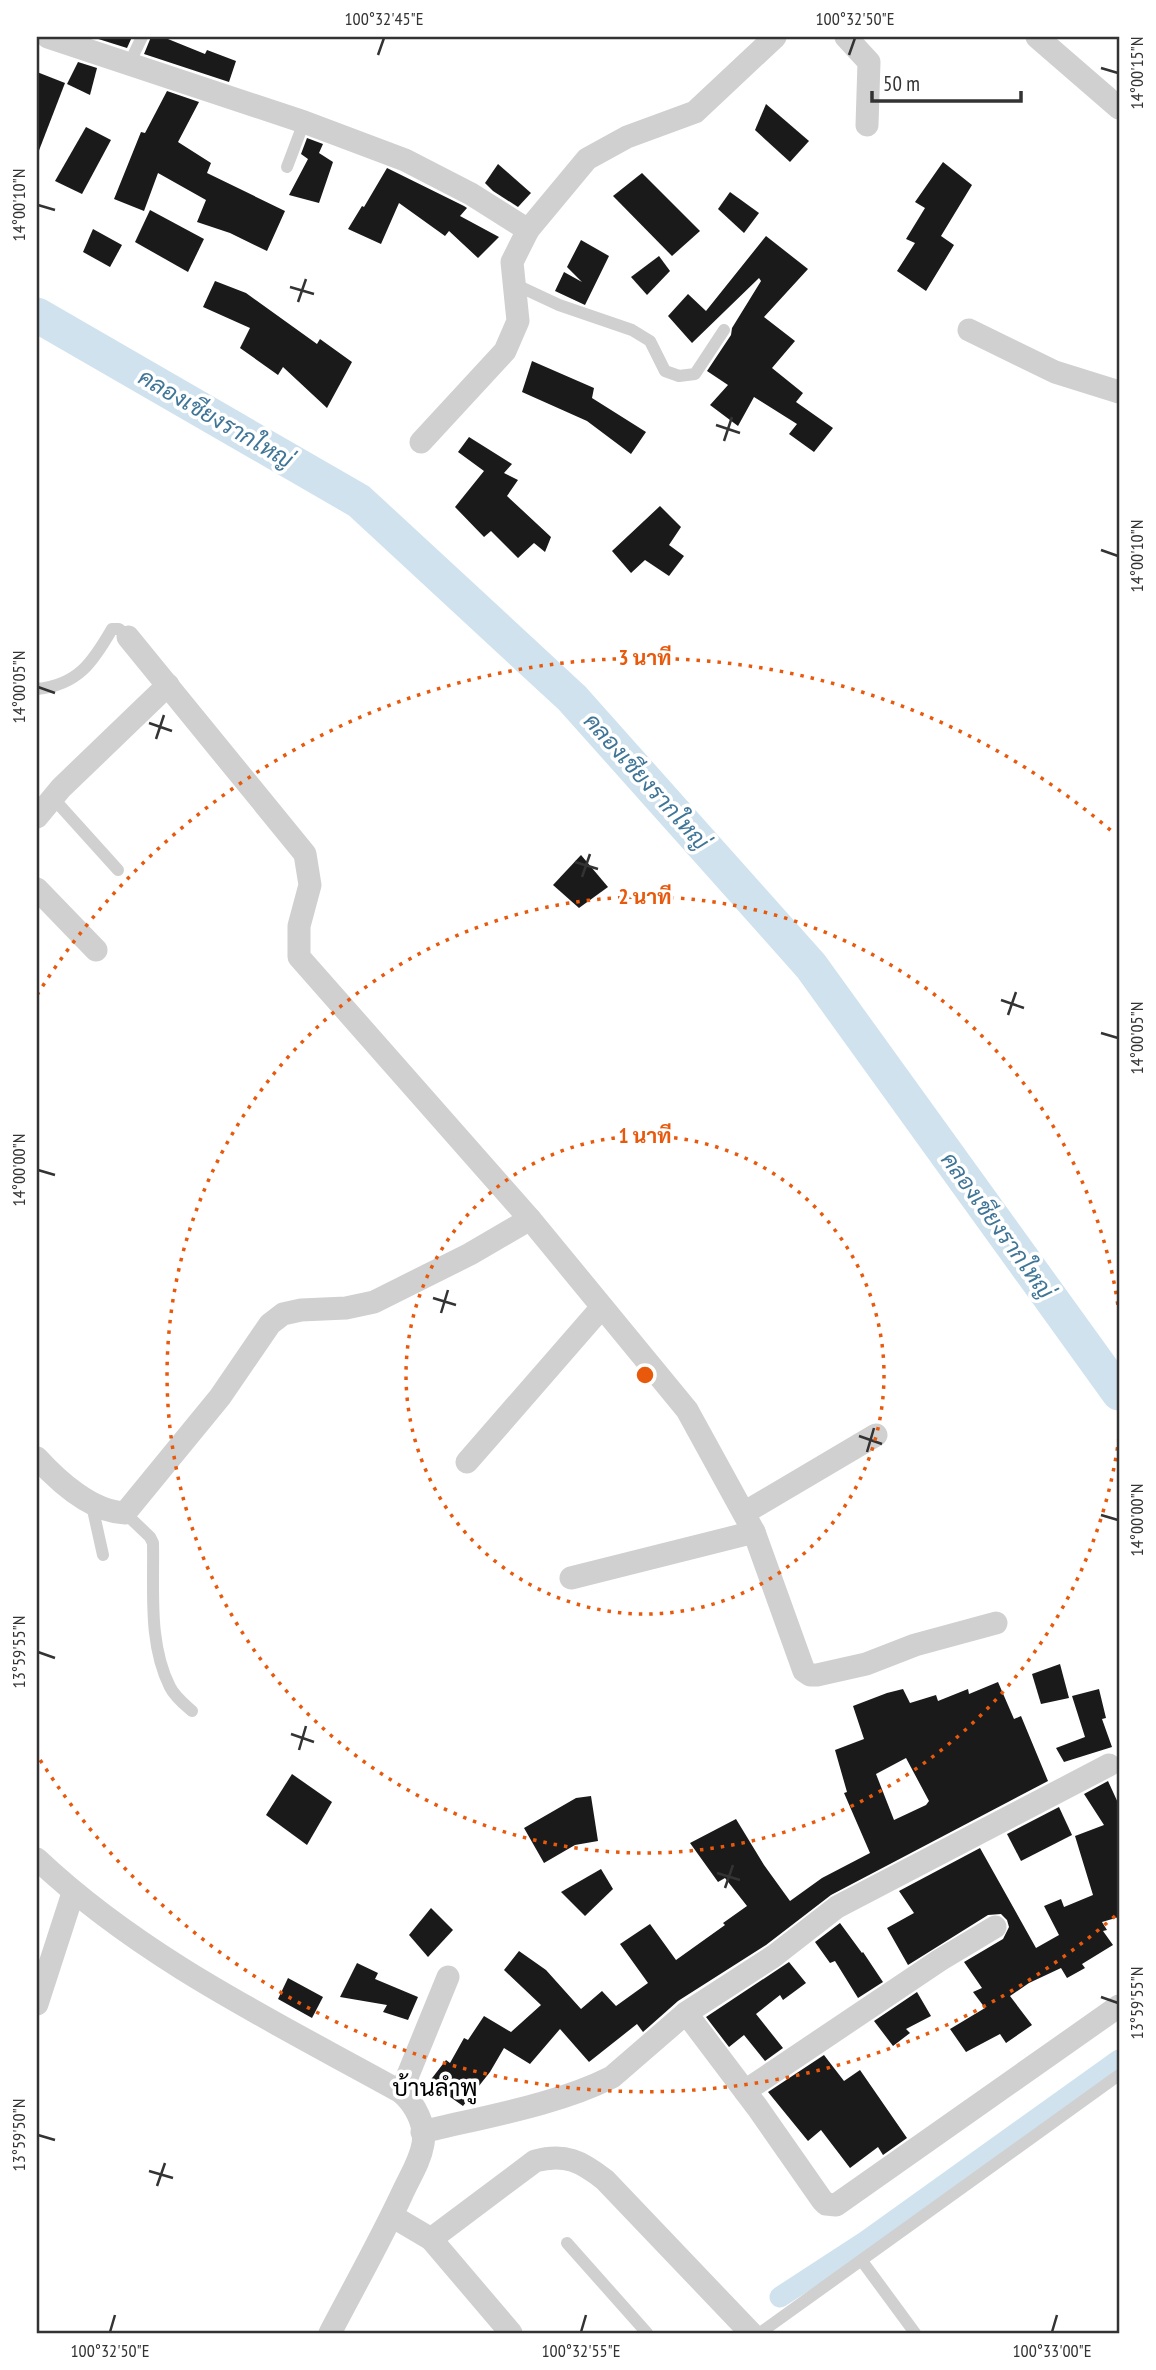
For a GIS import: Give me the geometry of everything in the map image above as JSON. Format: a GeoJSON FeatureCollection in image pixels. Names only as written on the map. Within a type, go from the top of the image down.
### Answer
{"type":"FeatureCollection","features":[{"type":"Feature","properties":{"kind":"street"},"geometry":{"type":"LineString","coordinates":[[48,37],[304,122],[405,160],[471,194],[528,230]]}},
{"type":"Feature","properties":{"kind":"street"},"geometry":{"type":"LineString","coordinates":[[421,442],[505,351],[518,321],[512,262],[528,230],[587,159],[627,137],[695,111],[775,37]]}},
{"type":"Feature","properties":{"kind":"street"},"geometry":{"type":"LineString","coordinates":[[846,37],[869,62],[867,125]]}},
{"type":"Feature","properties":{"kind":"street"},"geometry":{"type":"LineString","coordinates":[[1045,40],[1119,108]]}},
{"type":"Feature","properties":{"kind":"street"},"geometry":{"type":"LineString","coordinates":[[969,330],[1055,372],[1119,392]]}},
{"type":"Feature","properties":{"kind":"street"},"geometry":{"type":"LineString","coordinates":[[128,637],[305,854],[310,885],[299,926],[299,957],[530,1219],[687,1410],[749,1523],[804,1671],[810,1675],[866,1664],[915,1644],[996,1623]]}},
{"type":"Feature","properties":{"kind":"street"},"geometry":{"type":"LineString","coordinates":[[37,817],[167,685]]}},
{"type":"Feature","properties":{"kind":"street"},"geometry":{"type":"LineString","coordinates":[[37,889],[96,950]]}},
{"type":"Feature","properties":{"kind":"street"},"geometry":{"type":"LineString","coordinates":[[37,1458],[56,1479],[73,1492],[115,1513],[125,1513],[220,1397],[271,1324],[283,1314],[301,1310],[346,1308],[374,1302],[470,1254],[530,1219]]}},
{"type":"Feature","properties":{"kind":"street"},"geometry":{"type":"LineString","coordinates":[[467,1462],[602,1307]]}},
{"type":"Feature","properties":{"kind":"street"},"geometry":{"type":"LineString","coordinates":[[571,1578],[749,1523],[876,1435]]}},
{"type":"Feature","properties":{"kind":"street"},"geometry":{"type":"LineString","coordinates":[[422,2132],[563,2096],[612,2077],[686,2013],[774,1956],[837,1908],[1109,1766]]}},
{"type":"Feature","properties":{"kind":"street"},"geometry":{"type":"LineString","coordinates":[[37,1859],[73,1893],[176,1967],[401,2092],[412,2101],[419,2116],[424,2142],[419,2158],[392,2216],[330,2333]]}},
{"type":"Feature","properties":{"kind":"street"},"geometry":{"type":"LineString","coordinates":[[37,2004],[73,1893]]}},
{"type":"Feature","properties":{"kind":"street"},"geometry":{"type":"LineString","coordinates":[[745,2091],[940,1960],[995,1927]]}},
{"type":"Feature","properties":{"kind":"street"},"geometry":{"type":"LineString","coordinates":[[401,2092],[448,1976]]}},
{"type":"Feature","properties":{"kind":"street"},"geometry":{"type":"LineString","coordinates":[[686,2013],[822,2200],[826,2204],[836,2205],[1119,2006]]}},
{"type":"Feature","properties":{"kind":"street"},"geometry":{"type":"LineString","coordinates":[[431,2239],[535,2161],[554,2156],[585,2164],[605,2180],[751,2333]]}},
{"type":"Feature","properties":{"kind":"street"},"geometry":{"type":"LineString","coordinates":[[392,2216],[431,2239],[511,2333]]}},
{"type":"Feature","properties":{"kind":"lane"},"geometry":{"type":"LineString","coordinates":[[129,64],[142,37]]}},
{"type":"Feature","properties":{"kind":"lane"},"geometry":{"type":"LineString","coordinates":[[287,167],[304,122]]}},
{"type":"Feature","properties":{"kind":"lane"},"geometry":{"type":"LineString","coordinates":[[514,284],[559,305],[632,330],[650,341],[665,371],[679,376],[695,374],[723,330]]}},
{"type":"Feature","properties":{"kind":"lane"},"geometry":{"type":"LineString","coordinates":[[37,690],[64,685],[86,668],[112,629],[119,629],[128,637]]}},
{"type":"Feature","properties":{"kind":"lane"},"geometry":{"type":"LineString","coordinates":[[53,798],[118,870]]}},
{"type":"Feature","properties":{"kind":"lane"},"geometry":{"type":"LineString","coordinates":[[91,1501],[103,1555]]}},
{"type":"Feature","properties":{"kind":"lane"},"geometry":{"type":"LineString","coordinates":[[125,1513],[153,1543],[154,1636],[157,1651],[171,1688],[192,1711]]}},
{"type":"Feature","properties":{"kind":"lane"},"geometry":{"type":"LineString","coordinates":[[760,2333],[1119,2076]]}},
{"type":"Feature","properties":{"kind":"lane"},"geometry":{"type":"LineString","coordinates":[[568,2243],[647,2333]]}},
{"type":"Feature","properties":{"kind":"lane"},"geometry":{"type":"LineString","coordinates":[[862,2260],[915,2333]]}},
{"type":"Feature","properties":{"kind":"building"},"geometry":{"type":"Polygon","coordinates":[[[92,37],[132,37],[127,48],[92,37]]]}},
{"type":"Feature","properties":{"kind":"building"},"geometry":{"type":"Polygon","coordinates":[[[151,37],[163,37],[205,54],[207,50],[236,61],[229,82],[144,54],[151,37]]]}},
{"type":"Feature","properties":{"kind":"building"},"geometry":{"type":"Polygon","coordinates":[[[78,62],[97,68],[90,95],[67,84],[78,62]]]}},
{"type":"Feature","properties":{"kind":"building"},"geometry":{"type":"Polygon","coordinates":[[[37,72],[65,83],[38,153],[37,152],[37,72]]]}},
{"type":"Feature","properties":{"kind":"building"},"geometry":{"type":"Polygon","coordinates":[[[167,91],[199,102],[178,142],[211,163],[207,173],[285,211],[267,251],[230,233],[197,222],[206,200],[158,173],[144,211],[114,199],[141,132],[145,133],[167,91]]]}},
{"type":"Feature","properties":{"kind":"building"},"geometry":{"type":"Polygon","coordinates":[[[766,104],[809,141],[790,162],[755,130],[766,104]]]}},
{"type":"Feature","properties":{"kind":"building"},"geometry":{"type":"Polygon","coordinates":[[[86,127],[111,140],[82,194],[55,181],[86,127]]]}},
{"type":"Feature","properties":{"kind":"building"},"geometry":{"type":"Polygon","coordinates":[[[307,138],[323,144],[319,153],[333,162],[319,203],[289,195],[308,159],[301,154],[307,138]]]}},
{"type":"Feature","properties":{"kind":"building"},"geometry":{"type":"Polygon","coordinates":[[[943,162],[972,185],[941,236],[954,245],[926,291],[897,271],[915,243],[906,239],[925,208],[915,202],[943,162]]]}},
{"type":"Feature","properties":{"kind":"building"},"geometry":{"type":"Polygon","coordinates":[[[498,164],[531,193],[518,207],[485,183],[498,164]]]}},
{"type":"Feature","properties":{"kind":"building"},"geometry":{"type":"Polygon","coordinates":[[[387,168],[464,206],[467,208],[460,216],[499,237],[478,258],[449,231],[445,236],[399,203],[381,244],[348,229],[387,168]]]}},
{"type":"Feature","properties":{"kind":"building"},"geometry":{"type":"Polygon","coordinates":[[[642,173],[700,231],[672,256],[613,196],[642,173]]]}},
{"type":"Feature","properties":{"kind":"building"},"geometry":{"type":"Polygon","coordinates":[[[730,192],[759,213],[744,233],[718,209],[730,192]]]}},
{"type":"Feature","properties":{"kind":"building"},"geometry":{"type":"Polygon","coordinates":[[[150,210],[204,239],[188,272],[135,242],[150,210]]]}},
{"type":"Feature","properties":{"kind":"building"},"geometry":{"type":"Polygon","coordinates":[[[93,229],[122,245],[110,267],[83,252],[93,229]]]}},
{"type":"Feature","properties":{"kind":"building"},"geometry":{"type":"Polygon","coordinates":[[[766,236],[808,269],[764,317],[795,341],[772,368],[803,393],[796,402],[833,428],[814,452],[789,434],[797,424],[754,397],[738,426],[710,405],[728,385],[707,371],[731,335],[732,328],[761,281],[759,278],[692,343],[668,316],[688,294],[706,311],[766,236]]]}},
{"type":"Feature","properties":{"kind":"building"},"geometry":{"type":"Polygon","coordinates":[[[581,240],[609,256],[585,305],[555,291],[564,272],[582,282],[567,267],[581,240]]]}},
{"type":"Feature","properties":{"kind":"building"},"geometry":{"type":"Polygon","coordinates":[[[659,256],[670,271],[647,295],[631,277],[659,256]]]}},
{"type":"Feature","properties":{"kind":"building"},"geometry":{"type":"Polygon","coordinates":[[[215,281],[246,293],[317,344],[320,339],[352,362],[327,408],[283,367],[278,375],[240,348],[250,328],[203,307],[215,281]]]}},
{"type":"Feature","properties":{"kind":"building"},"geometry":{"type":"Polygon","coordinates":[[[532,361],[594,388],[592,398],[646,432],[631,454],[587,421],[522,392],[532,361]]]}},
{"type":"Feature","properties":{"kind":"building"},"geometry":{"type":"Polygon","coordinates":[[[469,437],[512,464],[504,473],[518,480],[507,496],[551,537],[545,552],[534,543],[518,558],[491,531],[484,537],[455,507],[484,471],[458,452],[469,437]]]}},
{"type":"Feature","properties":{"kind":"building"},"geometry":{"type":"Polygon","coordinates":[[[660,506],[681,527],[669,545],[684,556],[669,576],[645,560],[631,573],[612,551],[660,506]]]}},
{"type":"Feature","properties":{"kind":"building"},"geometry":{"type":"Polygon","coordinates":[[[581,855],[608,887],[579,908],[553,885],[581,855]]]}},
{"type":"Feature","properties":{"kind":"building"},"geometry":{"type":"Polygon","coordinates":[[[1060,1664],[1069,1698],[1041,1704],[1032,1674],[1060,1664]]]}},
{"type":"Feature","properties":{"kind":"building"},"geometry":{"type":"Polygon","coordinates":[[[998,1682],[1014,1719],[1021,1716],[1048,1781],[831,1895],[766,1945],[678,2001],[643,2032],[637,2024],[589,2062],[560,2029],[530,2064],[504,2048],[490,2072],[463,2106],[429,2082],[446,2060],[450,2063],[464,2038],[468,2040],[484,2016],[511,2032],[541,2005],[504,1970],[519,1951],[546,1970],[581,2009],[602,1991],[616,2006],[648,1983],[620,1944],[650,1924],[676,1960],[725,1925],[723,1923],[747,1906],[725,1878],[718,1882],[690,1843],[736,1819],[790,1901],[822,1878],[870,1853],[844,1793],[847,1792],[835,1750],[864,1739],[853,1706],[903,1689],[910,1703],[936,1695],[938,1701],[968,1689],[969,1694],[998,1682]],[[906,1758],[876,1774],[894,1820],[929,1801],[906,1758]]]}},
{"type":"Feature","properties":{"kind":"building"},"geometry":{"type":"Polygon","coordinates":[[[1099,1689],[1106,1718],[1102,1719],[1112,1747],[1064,1762],[1056,1748],[1085,1737],[1072,1696],[1099,1689]]]}},
{"type":"Feature","properties":{"kind":"building"},"geometry":{"type":"Polygon","coordinates":[[[292,1774],[332,1802],[307,1845],[266,1815],[292,1774]]]}},
{"type":"Feature","properties":{"kind":"building"},"geometry":{"type":"Polygon","coordinates":[[[1108,1781],[1119,1805],[1119,1917],[1102,1922],[1107,1930],[1103,1931],[1113,1945],[1082,1964],[1085,1968],[1067,1978],[1061,1968],[1029,1983],[1010,1996],[1032,2025],[1006,2043],[1000,2034],[966,2052],[950,2029],[985,2008],[973,1992],[982,1988],[964,1962],[1003,1939],[1009,1927],[1007,1920],[1001,1914],[988,1915],[908,1965],[887,1928],[914,1913],[899,1891],[980,1848],[1036,1948],[1059,1935],[1044,1906],[1061,1899],[1064,1907],[1093,1895],[1075,1836],[1104,1825],[1084,1794],[1108,1781]]]}},
{"type":"Feature","properties":{"kind":"building"},"geometry":{"type":"Polygon","coordinates":[[[591,1796],[598,1841],[575,1845],[544,1863],[524,1828],[576,1798],[591,1796]]]}},
{"type":"Feature","properties":{"kind":"building"},"geometry":{"type":"Polygon","coordinates":[[[1059,1807],[1072,1835],[1021,1861],[1007,1834],[1059,1807]]]}},
{"type":"Feature","properties":{"kind":"building"},"geometry":{"type":"Polygon","coordinates":[[[601,1869],[613,1889],[585,1916],[561,1892],[601,1869]]]}},
{"type":"Feature","properties":{"kind":"building"},"geometry":{"type":"Polygon","coordinates":[[[431,1908],[453,1930],[428,1957],[409,1935],[431,1908]]]}},
{"type":"Feature","properties":{"kind":"building"},"geometry":{"type":"Polygon","coordinates":[[[840,1923],[883,1982],[858,1998],[835,1961],[830,1963],[815,1942],[840,1923]]]}},
{"type":"Feature","properties":{"kind":"building"},"geometry":{"type":"Polygon","coordinates":[[[789,1962],[806,1983],[783,2000],[780,1995],[756,2014],[783,2048],[765,2061],[744,2035],[729,2047],[706,2017],[789,1962]]]}},
{"type":"Feature","properties":{"kind":"building"},"geometry":{"type":"Polygon","coordinates":[[[357,1963],[378,1973],[375,1979],[418,1997],[408,2020],[383,2012],[387,2005],[340,1997],[357,1963]]]}},
{"type":"Feature","properties":{"kind":"building"},"geometry":{"type":"Polygon","coordinates":[[[288,1978],[323,1997],[312,2018],[278,1999],[288,1978]]]}},
{"type":"Feature","properties":{"kind":"building"},"geometry":{"type":"Polygon","coordinates":[[[917,1992],[931,2016],[906,2029],[910,2033],[893,2046],[874,2021],[917,1992]]]}},
{"type":"Feature","properties":{"kind":"building"},"geometry":{"type":"Polygon","coordinates":[[[824,2055],[844,2081],[860,2070],[907,2138],[883,2155],[878,2147],[850,2168],[821,2130],[808,2141],[768,2092],[824,2055]]]}},
{"type":"Feature","properties":{"kind":"waterway","name":"คลองเชียงรากใหญ่"},"geometry":{"type":"LineString","coordinates":[[37,315],[359,501],[572,698],[811,966],[1119,1393]]}},
{"type":"Feature","properties":{"kind":"waterway"},"geometry":{"type":"LineString","coordinates":[[780,2297],[866,2241],[1119,2060]]}},
{"type":"Feature","properties":{"kind":"district","name":"บ้านลำพู"},"geometry":{"type":"Point","coordinates":[435,2087]}}]}
